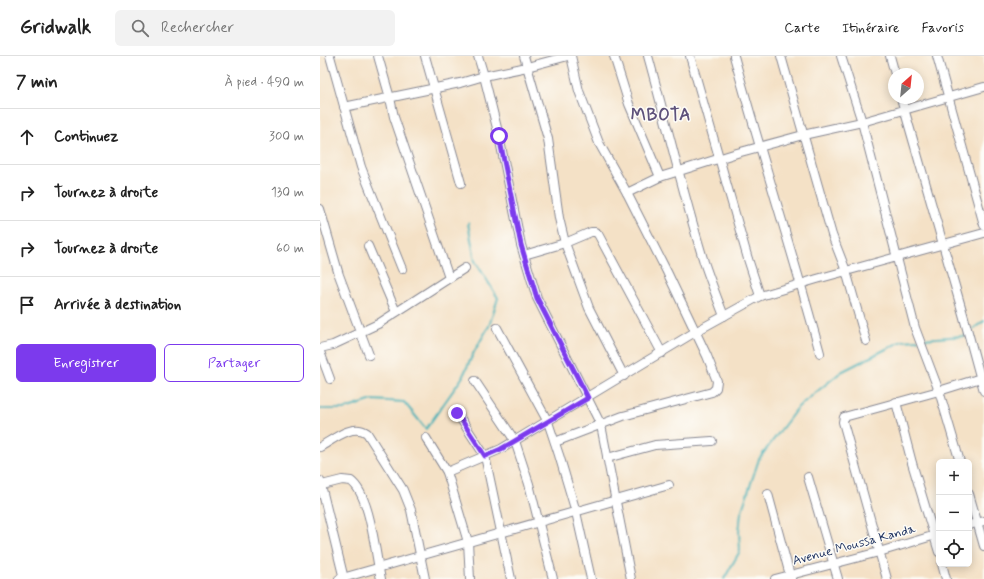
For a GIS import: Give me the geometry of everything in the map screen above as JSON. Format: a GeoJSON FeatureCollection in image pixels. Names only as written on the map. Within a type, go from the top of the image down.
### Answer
{"type":"FeatureCollection","features":[{"type":"Feature","properties":{"kind":"street"},"geometry":{"type":"LineString","coordinates":[[330,56],[361,167],[402,269]]}},
{"type":"Feature","properties":{"kind":"street"},"geometry":{"type":"LineString","coordinates":[[378,56],[394,117],[449,278]]}},
{"type":"Feature","properties":{"kind":"street"},"geometry":{"type":"LineString","coordinates":[[425,56],[461,183]]}},
{"type":"Feature","properties":{"kind":"street"},"geometry":{"type":"LineString","coordinates":[[478,56],[499,136],[524,256],[537,298],[601,425],[631,579]]}},
{"type":"Feature","properties":{"kind":"street"},"geometry":{"type":"LineString","coordinates":[[524,56],[548,139],[559,218],[565,243],[589,308],[624,376]]}},
{"type":"Feature","properties":{"kind":"street"},"geometry":{"type":"LineString","coordinates":[[344,107],[434,89],[569,56],[579,91],[599,143],[627,193],[667,272],[707,356],[716,382],[716,388],[712,392],[623,416],[555,442]]}},
{"type":"Feature","properties":{"kind":"street"},"geometry":{"type":"LineString","coordinates":[[614,56],[629,104],[660,177]]}},
{"type":"Feature","properties":{"kind":"street"},"geometry":{"type":"LineString","coordinates":[[648,56],[704,264],[724,316]]}},
{"type":"Feature","properties":{"kind":"street"},"geometry":{"type":"LineString","coordinates":[[690,56],[760,296]]}},
{"type":"Feature","properties":{"kind":"street"},"geometry":{"type":"LineString","coordinates":[[734,56],[759,148],[801,284],[820,353]]}},
{"type":"Feature","properties":{"kind":"street"},"geometry":{"type":"LineString","coordinates":[[781,56],[832,235],[846,271],[866,341]]}},
{"type":"Feature","properties":{"kind":"street"},"geometry":{"type":"LineString","coordinates":[[841,56],[862,122],[915,328],[939,391],[959,459]]}},
{"type":"Feature","properties":{"kind":"street"},"geometry":{"type":"LineString","coordinates":[[890,56],[893,68]]}},
{"type":"Feature","properties":{"kind":"street"},"geometry":{"type":"LineString","coordinates":[[937,56],[984,226]]}},
{"type":"Feature","properties":{"kind":"street"},"geometry":{"type":"LineString","coordinates":[[627,193],[660,177],[720,159],[803,135],[862,122],[948,96],[984,87]]}},
{"type":"Feature","properties":{"kind":"street"},"geometry":{"type":"LineString","coordinates":[[902,104],[982,377],[984,390]]}},
{"type":"Feature","properties":{"kind":"street"},"geometry":{"type":"LineString","coordinates":[[320,209],[339,275],[369,355]]}},
{"type":"Feature","properties":{"kind":"street"},"geometry":{"type":"LineString","coordinates":[[524,256],[565,243],[590,232],[595,232],[598,234],[662,352]]}},
{"type":"Feature","properties":{"kind":"street"},"geometry":{"type":"LineString","coordinates":[[447,472],[515,442],[695,332],[760,296],[984,233]]}},
{"type":"Feature","properties":{"kind":"street"},"geometry":{"type":"LineString","coordinates":[[368,246],[396,312]]}},
{"type":"Feature","properties":{"kind":"street"},"geometry":{"type":"LineString","coordinates":[[320,348],[333,345],[378,324],[465,268]]}},
{"type":"Feature","properties":{"kind":"street"},"geometry":{"type":"LineString","coordinates":[[497,328],[548,422],[576,512],[591,579]]}},
{"type":"Feature","properties":{"kind":"street"},"geometry":{"type":"LineString","coordinates":[[320,352],[330,379]]}},
{"type":"Feature","properties":{"kind":"street"},"geometry":{"type":"LineString","coordinates":[[887,579],[842,422],[843,419],[844,417],[939,391],[982,377]]}},
{"type":"Feature","properties":{"kind":"street"},"geometry":{"type":"LineString","coordinates":[[475,381],[515,442],[540,522],[553,579]]}},
{"type":"Feature","properties":{"kind":"street"},"geometry":{"type":"LineString","coordinates":[[896,402],[912,463],[936,531]]}},
{"type":"Feature","properties":{"kind":"street"},"geometry":{"type":"LineString","coordinates":[[457,413],[485,456],[511,579]]}},
{"type":"Feature","properties":{"kind":"street"},"geometry":{"type":"LineString","coordinates":[[320,446],[356,428],[367,433],[405,497],[411,510],[426,579]]}},
{"type":"Feature","properties":{"kind":"street"},"geometry":{"type":"LineString","coordinates":[[426,438],[447,472],[468,542],[470,579]]}},
{"type":"Feature","properties":{"kind":"street"},"geometry":{"type":"LineString","coordinates":[[607,458],[655,446],[712,441]]}},
{"type":"Feature","properties":{"kind":"street"},"geometry":{"type":"LineString","coordinates":[[808,477],[838,579]]}},
{"type":"Feature","properties":{"kind":"street"},"geometry":{"type":"LineString","coordinates":[[381,579],[378,568],[368,514],[355,484],[351,480],[321,483],[342,579],[378,568],[468,542],[669,485]]}},
{"type":"Feature","properties":{"kind":"street"},"geometry":{"type":"LineString","coordinates":[[768,494],[790,577]]}},
{"type":"Feature","properties":{"kind":"street"},"geometry":{"type":"LineString","coordinates":[[969,495],[981,522],[984,546]]}},
{"type":"Feature","properties":{"kind":"street","name":"Avenue Moussa Kanda"},"geometry":{"type":"LineString","coordinates":[[775,579],[790,577],[936,534]]}},
{"type":"Feature","properties":{"kind":"street"},"geometry":{"type":"LineString","coordinates":[[943,567],[946,579]]}},
{"type":"Feature","properties":{"kind":"waterway"},"geometry":{"type":"LineString","coordinates":[[320,409],[345,409],[373,400],[404,402],[426,429],[462,378],[474,352],[489,326],[498,298],[475,261],[468,223]]}},
{"type":"Feature","properties":{"kind":"waterway"},"geometry":{"type":"LineString","coordinates":[[970,331],[984,321]]}},
{"type":"Feature","properties":{"kind":"waterway"},"geometry":{"type":"LineString","coordinates":[[922,339],[964,336],[967,334]]}},
{"type":"Feature","properties":{"kind":"waterway"},"geometry":{"type":"LineString","coordinates":[[724,579],[740,551],[739,531],[741,513],[759,459],[798,407],[841,372],[902,341],[918,340]]}},
{"type":"Feature","properties":{"kind":"district","name":"MBOTA"},"geometry":{"type":"Point","coordinates":[661,115]}},
{"type":"Feature","properties":{"kind":"route"},"geometry":{"type":"LineString","coordinates":[[457,413],[485,456],[501,449],[588,398],[537,298],[521,245],[499,136]]}}]}
